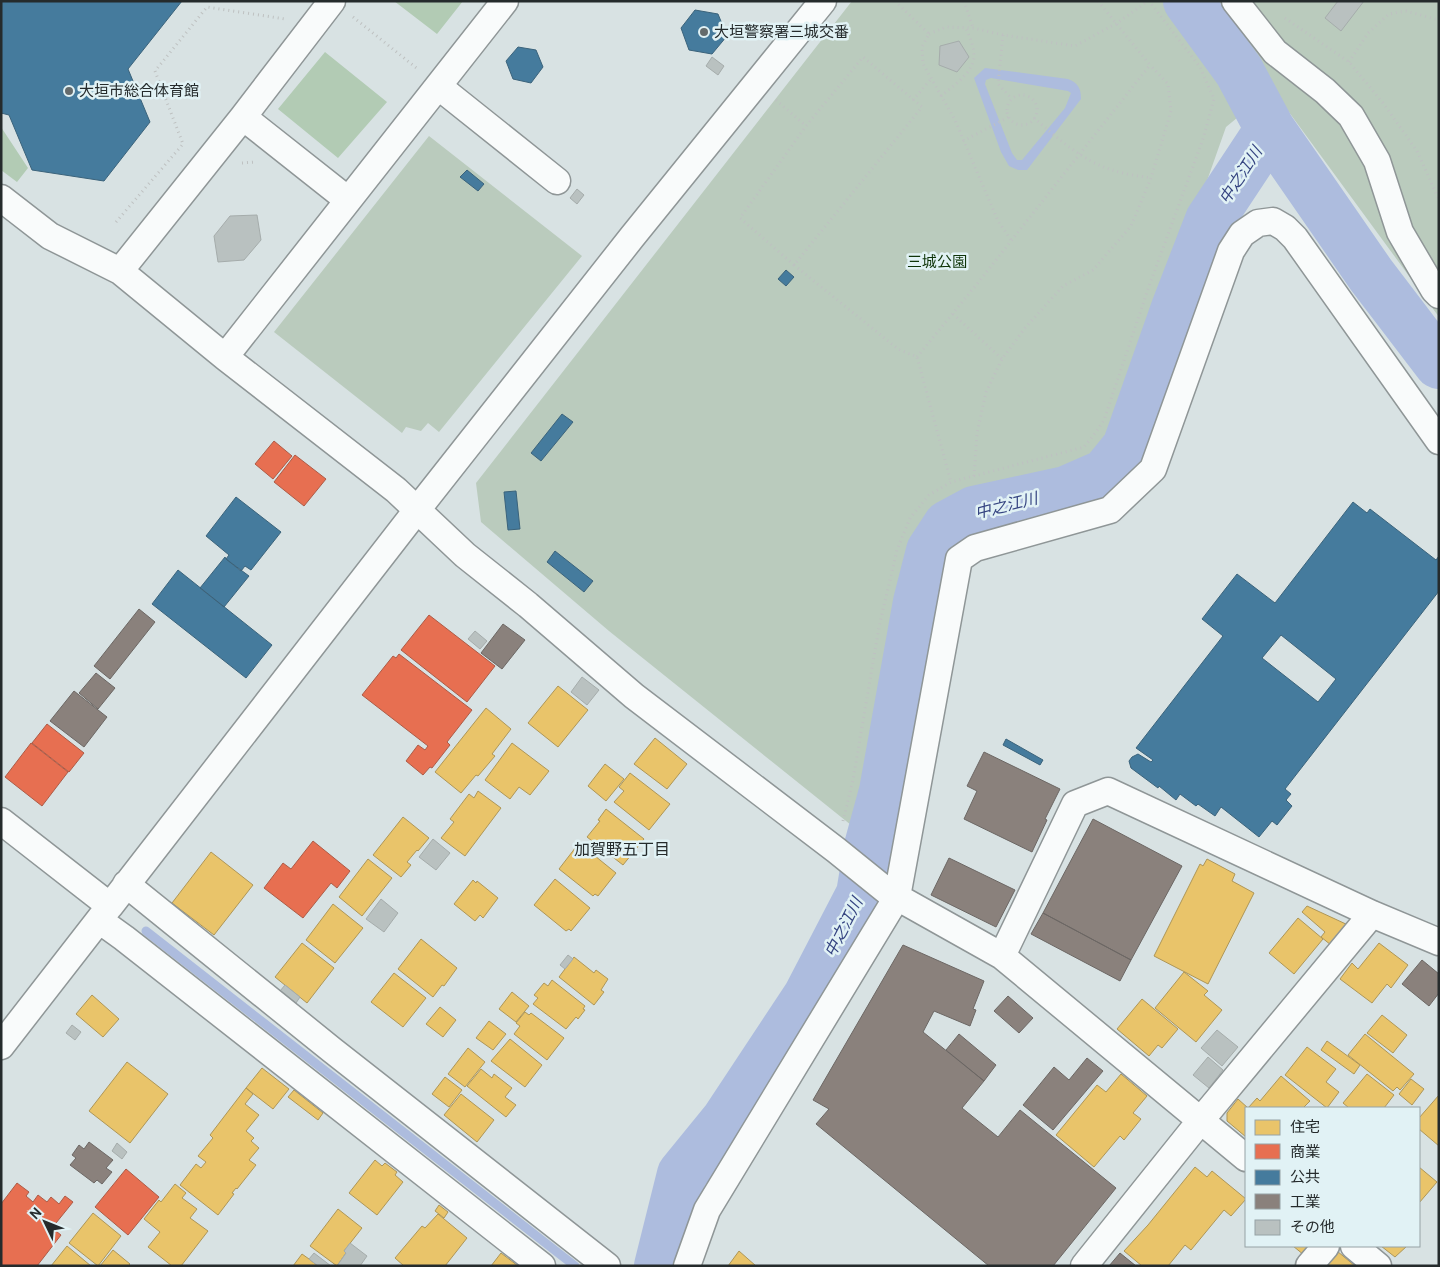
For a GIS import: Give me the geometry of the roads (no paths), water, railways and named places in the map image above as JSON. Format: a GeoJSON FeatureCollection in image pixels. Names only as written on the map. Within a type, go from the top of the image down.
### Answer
{"type":"FeatureCollection","features":[{"type":"Feature","properties":{"kind":"street"},"geometry":{"type":"LineString","coordinates":[[225,357],[505,1]]}},
{"type":"Feature","properties":{"kind":"street"},"geometry":{"type":"LineString","coordinates":[[1,1046],[417,510],[632,238],[823,1]]}},
{"type":"Feature","properties":{"kind":"street"},"geometry":{"type":"LineString","coordinates":[[120,271],[243,117],[340,7]]}},
{"type":"Feature","properties":{"kind":"street"},"geometry":{"type":"LineString","coordinates":[[1242,11],[1275,52],[1325,91],[1351,116],[1377,161],[1400,232],[1434,290],[1439,295]]}},
{"type":"Feature","properties":{"kind":"street"},"geometry":{"type":"LineString","coordinates":[[438,86],[557,181]]}},
{"type":"Feature","properties":{"kind":"street"},"geometry":{"type":"LineString","coordinates":[[243,117],[348,200]]}},
{"type":"Feature","properties":{"kind":"street"},"geometry":{"type":"LineString","coordinates":[[1,198],[50,236],[120,271],[225,357],[396,490],[465,555],[528,604],[634,696],[892,894],[1002,956],[1245,1157]]}},
{"type":"Feature","properties":{"kind":"street"},"geometry":{"type":"LineString","coordinates":[[687,1266],[707,1210],[892,894],[960,559],[975,548],[1110,510],[1153,469],[1230,251],[1242,234],[1258,223],[1273,221],[1285,228],[1295,238],[1439,440]]}},
{"type":"Feature","properties":{"kind":"street"},"geometry":{"type":"LineString","coordinates":[[1002,956],[1075,804],[1108,791],[1372,914],[1439,942]]}},
{"type":"Feature","properties":{"kind":"street"},"geometry":{"type":"LineString","coordinates":[[1,821],[104,913],[124,938],[542,1266]]}},
{"type":"Feature","properties":{"kind":"street"},"geometry":{"type":"LineString","coordinates":[[126,884],[332,1050],[607,1266]]}},
{"type":"Feature","properties":{"kind":"street"},"geometry":{"type":"LineString","coordinates":[[1084,1266],[1201,1120],[1372,914]]}},
{"type":"Feature","properties":{"kind":"street"},"geometry":{"type":"LineString","coordinates":[[1309,1266],[1325,1247]]}},
{"type":"Feature","properties":{"kind":"street"},"geometry":{"type":"LineString","coordinates":[[1355,1247],[1378,1266]]}},
{"type":"Feature","properties":{"kind":"water"},"geometry":{"type":"Polygon","coordinates":[[[985,68],[1068,79],[1078,86],[1081,99],[1027,170],[1018,170],[1009,166],[1001,152],[974,78],[985,68]],[[991,78],[986,80],[985,84],[1012,153],[1017,160],[1022,160],[1065,108],[1071,93],[991,78]]]}},
{"type":"Feature","properties":{"kind":"waterway"},"geometry":{"type":"LineString","coordinates":[[1188,1],[1239,71],[1270,129]]}},
{"type":"Feature","properties":{"kind":"waterway","name":"中之江川"},"geometry":{"type":"LineString","coordinates":[[659,1266],[682,1174],[726,1120],[808,996],[861,894],[869,846],[884,791],[918,602],[931,551],[948,525],[974,511],[1066,491],[1105,474],[1127,447],[1176,308],[1210,220],[1270,129],[1371,275],[1439,364]]}},
{"type":"Feature","properties":{"kind":"waterway"},"geometry":{"type":"LineString","coordinates":[[146,931],[575,1266]]}},
{"type":"Feature","properties":{"kind":"place","name":"大垣警察署三城交番"},"geometry":{"type":"Point","coordinates":[704,32]}},
{"type":"Feature","properties":{"kind":"place","name":"大垣市総合体育館"},"geometry":{"type":"Point","coordinates":[69,91]}},
{"type":"Feature","properties":{"kind":"district","name":"加賀野五丁目"},"geometry":{"type":"Point","coordinates":[622,849]}},
{"type":"Feature","properties":{"kind":"park label","name":"三城公園"},"geometry":{"type":"Point","coordinates":[937,262]}}]}
